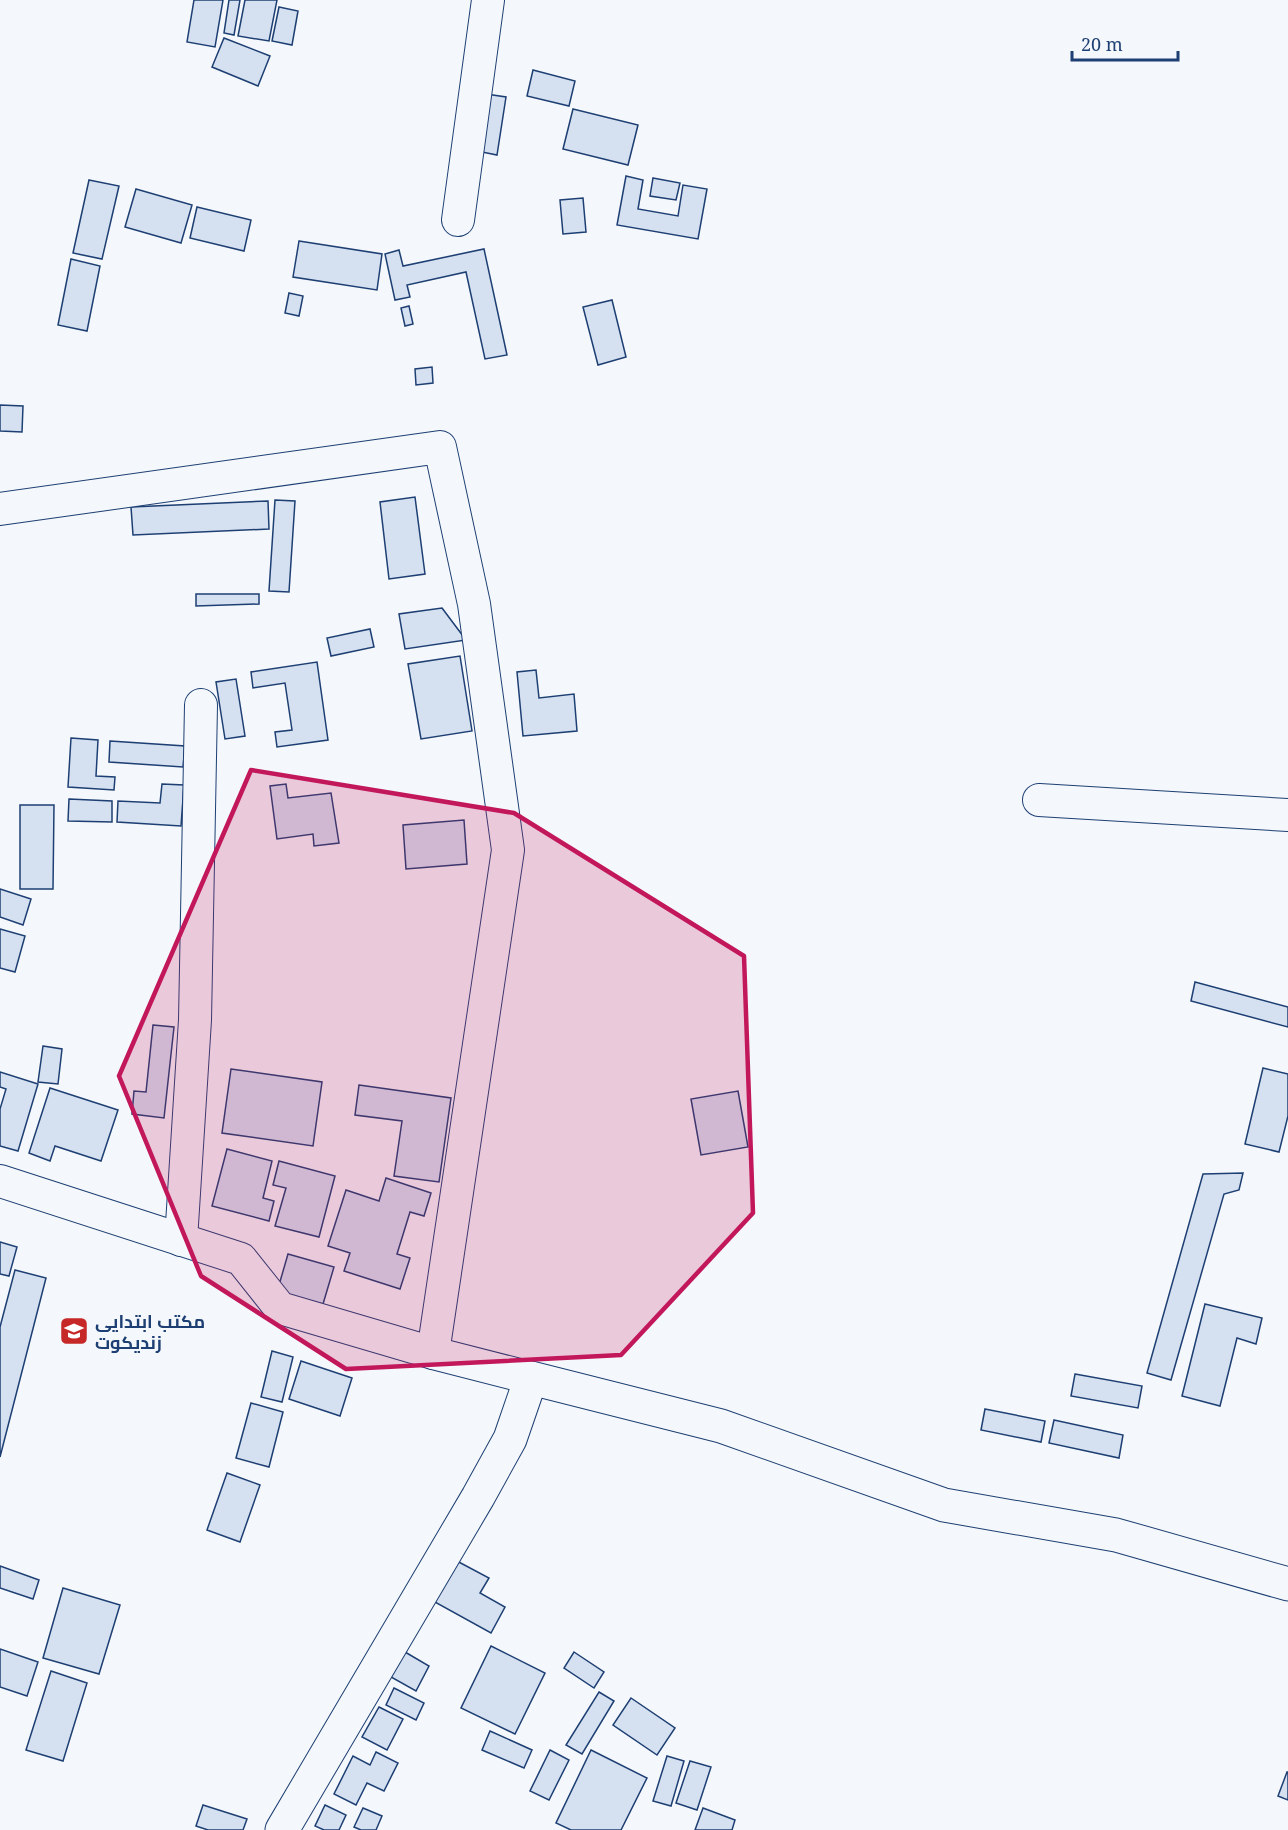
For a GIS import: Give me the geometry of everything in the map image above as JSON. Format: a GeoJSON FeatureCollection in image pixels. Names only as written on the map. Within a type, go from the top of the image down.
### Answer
{"type":"FeatureCollection","features":[{"type":"Feature","properties":{"kind":"street"},"geometry":{"type":"LineString","coordinates":[[458,220],[488,0]]}},
{"type":"Feature","properties":{"kind":"street"},"geometry":{"type":"LineString","coordinates":[[0,509],[440,447],[474,604],[508,850],[433,1353]]}},
{"type":"Feature","properties":{"kind":"street"},"geometry":{"type":"LineString","coordinates":[[181,1240],[195,1020],[201,705]]}},
{"type":"Feature","properties":{"kind":"street"},"geometry":{"type":"LineString","coordinates":[[1039,800],[1288,814]]}},
{"type":"Feature","properties":{"kind":"street"},"geometry":{"type":"LineString","coordinates":[[0,1181],[241,1259],[280,1308],[433,1353],[721,1426],[944,1505],[1116,1535],[1288,1584]]}},
{"type":"Feature","properties":{"kind":"street"},"geometry":{"type":"LineString","coordinates":[[282,1830],[510,1439],[531,1378]]}},
{"type":"Feature","properties":{"kind":"highlighted area"},"geometry":{"type":"Polygon","coordinates":[[[251,770],[514,813],[744,956],[753,1213],[621,1355],[346,1369],[201,1276],[119,1076],[251,770]]]}},
{"type":"Feature","properties":{"kind":"building"},"geometry":{"type":"Polygon","coordinates":[[[194,0],[223,0],[215,47],[187,42],[194,0]]]}},
{"type":"Feature","properties":{"kind":"building"},"geometry":{"type":"Polygon","coordinates":[[[229,0],[240,0],[234,35],[224,33],[229,0]]]}},
{"type":"Feature","properties":{"kind":"building"},"geometry":{"type":"Polygon","coordinates":[[[245,0],[277,0],[269,41],[238,36],[245,0]]]}},
{"type":"Feature","properties":{"kind":"building"},"geometry":{"type":"Polygon","coordinates":[[[279,7],[298,11],[292,45],[272,41],[279,7]]]}},
{"type":"Feature","properties":{"kind":"building"},"geometry":{"type":"Polygon","coordinates":[[[224,38],[270,56],[258,86],[212,67],[224,38]]]}},
{"type":"Feature","properties":{"kind":"building"},"geometry":{"type":"Polygon","coordinates":[[[533,70],[575,81],[569,106],[527,96],[533,70]]]}},
{"type":"Feature","properties":{"kind":"building"},"geometry":{"type":"Polygon","coordinates":[[[486,94],[506,97],[497,155],[477,151],[486,94]]]}},
{"type":"Feature","properties":{"kind":"building"},"geometry":{"type":"Polygon","coordinates":[[[573,109],[638,125],[628,165],[563,149],[573,109]]]}},
{"type":"Feature","properties":{"kind":"building"},"geometry":{"type":"Polygon","coordinates":[[[626,176],[643,180],[638,209],[678,216],[683,185],[707,189],[698,239],[617,225],[626,176]]]}},
{"type":"Feature","properties":{"kind":"building"},"geometry":{"type":"Polygon","coordinates":[[[653,178],[680,183],[676,200],[650,196],[653,178]]]}},
{"type":"Feature","properties":{"kind":"building"},"geometry":{"type":"Polygon","coordinates":[[[89,180],[119,186],[102,259],[73,253],[89,180]]]}},
{"type":"Feature","properties":{"kind":"building"},"geometry":{"type":"Polygon","coordinates":[[[136,189],[192,205],[181,243],[125,227],[136,189]]]}},
{"type":"Feature","properties":{"kind":"building"},"geometry":{"type":"Polygon","coordinates":[[[583,198],[586,232],[563,234],[560,200],[583,198]]]}},
{"type":"Feature","properties":{"kind":"building"},"geometry":{"type":"Polygon","coordinates":[[[197,207],[251,220],[244,251],[190,238],[197,207]]]}},
{"type":"Feature","properties":{"kind":"building"},"geometry":{"type":"Polygon","coordinates":[[[299,241],[382,254],[377,290],[293,277],[299,241]]]}},
{"type":"Feature","properties":{"kind":"building"},"geometry":{"type":"Polygon","coordinates":[[[484,249],[507,355],[485,359],[466,272],[407,285],[410,297],[395,300],[385,254],[399,250],[403,266],[484,249]]]}},
{"type":"Feature","properties":{"kind":"building"},"geometry":{"type":"Polygon","coordinates":[[[71,259],[100,266],[87,331],[58,325],[71,259]]]}},
{"type":"Feature","properties":{"kind":"building"},"geometry":{"type":"Polygon","coordinates":[[[289,293],[303,296],[299,316],[285,313],[289,293]]]}},
{"type":"Feature","properties":{"kind":"building"},"geometry":{"type":"Polygon","coordinates":[[[612,300],[626,357],[598,365],[583,307],[612,300]]]}},
{"type":"Feature","properties":{"kind":"building"},"geometry":{"type":"Polygon","coordinates":[[[409,306],[413,324],[405,326],[401,308],[409,306]]]}},
{"type":"Feature","properties":{"kind":"building"},"geometry":{"type":"Polygon","coordinates":[[[432,367],[433,383],[416,385],[415,369],[432,367]]]}},
{"type":"Feature","properties":{"kind":"building"},"geometry":{"type":"Polygon","coordinates":[[[0,405],[23,406],[22,432],[0,431],[0,405]]]}},
{"type":"Feature","properties":{"kind":"building"},"geometry":{"type":"Polygon","coordinates":[[[415,497],[425,574],[389,579],[380,502],[415,497]]]}},
{"type":"Feature","properties":{"kind":"building"},"geometry":{"type":"Polygon","coordinates":[[[275,500],[295,501],[289,592],[269,591],[275,500]]]}},
{"type":"Feature","properties":{"kind":"building"},"geometry":{"type":"Polygon","coordinates":[[[268,501],[269,529],[133,535],[131,507],[268,501]]]}},
{"type":"Feature","properties":{"kind":"building"},"geometry":{"type":"Polygon","coordinates":[[[196,594],[259,594],[259,604],[196,606],[196,594]]]}},
{"type":"Feature","properties":{"kind":"building"},"geometry":{"type":"Polygon","coordinates":[[[442,608],[466,640],[405,649],[399,614],[442,608]]]}},
{"type":"Feature","properties":{"kind":"building"},"geometry":{"type":"Polygon","coordinates":[[[370,629],[374,647],[331,656],[327,638],[370,629]]]}},
{"type":"Feature","properties":{"kind":"building"},"geometry":{"type":"Polygon","coordinates":[[[460,656],[472,731],[421,739],[408,664],[460,656]]]}},
{"type":"Feature","properties":{"kind":"building"},"geometry":{"type":"Polygon","coordinates":[[[317,662],[328,740],[277,747],[275,732],[292,730],[285,683],[253,688],[251,672],[317,662]]]}},
{"type":"Feature","properties":{"kind":"building"},"geometry":{"type":"Polygon","coordinates":[[[536,670],[539,698],[574,694],[577,731],[523,736],[517,672],[536,670]]]}},
{"type":"Feature","properties":{"kind":"building"},"geometry":{"type":"Polygon","coordinates":[[[236,679],[245,736],[225,739],[216,682],[236,679]]]}},
{"type":"Feature","properties":{"kind":"building"},"geometry":{"type":"Polygon","coordinates":[[[71,738],[98,740],[96,776],[115,777],[114,790],[68,787],[71,738]]]}},
{"type":"Feature","properties":{"kind":"building"},"geometry":{"type":"Polygon","coordinates":[[[110,741],[185,746],[183,767],[109,762],[110,741]]]}},
{"type":"Feature","properties":{"kind":"building"},"geometry":{"type":"Polygon","coordinates":[[[162,784],[184,785],[181,826],[117,822],[118,801],[160,803],[162,784]]]}},
{"type":"Feature","properties":{"kind":"building"},"geometry":{"type":"Polygon","coordinates":[[[286,784],[288,798],[331,793],[339,843],[314,846],[313,834],[277,839],[270,786],[286,784]]]}},
{"type":"Feature","properties":{"kind":"building"},"geometry":{"type":"Polygon","coordinates":[[[69,799],[112,801],[112,822],[68,821],[69,799]]]}},
{"type":"Feature","properties":{"kind":"building"},"geometry":{"type":"Polygon","coordinates":[[[20,805],[54,805],[53,889],[20,889],[20,805]]]}},
{"type":"Feature","properties":{"kind":"building"},"geometry":{"type":"Polygon","coordinates":[[[464,820],[467,864],[406,869],[403,825],[464,820]]]}},
{"type":"Feature","properties":{"kind":"building"},"geometry":{"type":"Polygon","coordinates":[[[0,889],[31,899],[23,925],[0,917],[0,889]]]}},
{"type":"Feature","properties":{"kind":"building"},"geometry":{"type":"Polygon","coordinates":[[[0,929],[25,936],[15,972],[0,968],[0,929]]]}},
{"type":"Feature","properties":{"kind":"building"},"geometry":{"type":"Polygon","coordinates":[[[1195,982],[1288,1007],[1288,1027],[1191,1001],[1195,982]]]}},
{"type":"Feature","properties":{"kind":"building"},"geometry":{"type":"Polygon","coordinates":[[[153,1025],[174,1027],[164,1118],[132,1114],[134,1091],[146,1092],[153,1025]]]}},
{"type":"Feature","properties":{"kind":"building"},"geometry":{"type":"Polygon","coordinates":[[[43,1046],[62,1049],[58,1084],[38,1082],[43,1046]]]}},
{"type":"Feature","properties":{"kind":"building"},"geometry":{"type":"Polygon","coordinates":[[[1263,1068],[1288,1074],[1288,1116],[1279,1152],[1245,1144],[1263,1068]]]}},
{"type":"Feature","properties":{"kind":"building"},"geometry":{"type":"Polygon","coordinates":[[[231,1069],[322,1082],[313,1146],[222,1133],[231,1069]]]}},
{"type":"Feature","properties":{"kind":"building"},"geometry":{"type":"Polygon","coordinates":[[[0,1072],[38,1084],[18,1151],[0,1146],[0,1109],[6,1089],[0,1087],[0,1072]]]}},
{"type":"Feature","properties":{"kind":"building"},"geometry":{"type":"Polygon","coordinates":[[[359,1085],[451,1098],[439,1182],[394,1176],[402,1121],[355,1115],[359,1085]]]}},
{"type":"Feature","properties":{"kind":"building"},"geometry":{"type":"Polygon","coordinates":[[[50,1088],[118,1110],[101,1161],[55,1146],[50,1161],[29,1153],[50,1088]]]}},
{"type":"Feature","properties":{"kind":"building"},"geometry":{"type":"Polygon","coordinates":[[[738,1091],[748,1147],[701,1155],[691,1099],[738,1091]]]}},
{"type":"Feature","properties":{"kind":"building"},"geometry":{"type":"Polygon","coordinates":[[[227,1149],[272,1161],[263,1198],[274,1201],[269,1221],[212,1206],[227,1149]]]}},
{"type":"Feature","properties":{"kind":"building"},"geometry":{"type":"Polygon","coordinates":[[[279,1161],[335,1176],[319,1237],[275,1226],[286,1188],[273,1185],[279,1161]]]}},
{"type":"Feature","properties":{"kind":"building"},"geometry":{"type":"Polygon","coordinates":[[[1243,1173],[1239,1190],[1224,1194],[1171,1380],[1147,1373],[1203,1174],[1243,1173]]]}},
{"type":"Feature","properties":{"kind":"building"},"geometry":{"type":"Polygon","coordinates":[[[386,1178],[431,1193],[424,1216],[410,1212],[397,1254],[410,1258],[400,1289],[344,1271],[350,1253],[328,1246],[346,1190],[379,1201],[386,1178]]]}},
{"type":"Feature","properties":{"kind":"building"},"geometry":{"type":"Polygon","coordinates":[[[0,1242],[17,1247],[9,1276],[0,1274],[0,1242]]]}},
{"type":"Feature","properties":{"kind":"building"},"geometry":{"type":"Polygon","coordinates":[[[288,1254],[334,1267],[323,1304],[277,1292],[288,1254]]]}},
{"type":"Feature","properties":{"kind":"building"},"geometry":{"type":"Polygon","coordinates":[[[15,1270],[46,1278],[0,1457],[0,1327],[15,1270]]]}},
{"type":"Feature","properties":{"kind":"building"},"geometry":{"type":"Polygon","coordinates":[[[1205,1304],[1262,1318],[1256,1344],[1237,1338],[1220,1406],[1182,1396],[1205,1304]]]}},
{"type":"Feature","properties":{"kind":"building"},"geometry":{"type":"Polygon","coordinates":[[[272,1351],[293,1357],[282,1402],[261,1397],[272,1351]]]}},
{"type":"Feature","properties":{"kind":"building"},"geometry":{"type":"Polygon","coordinates":[[[301,1361],[352,1378],[340,1416],[289,1399],[301,1361]]]}},
{"type":"Feature","properties":{"kind":"building"},"geometry":{"type":"Polygon","coordinates":[[[1075,1374],[1142,1386],[1138,1408],[1071,1396],[1075,1374]]]}},
{"type":"Feature","properties":{"kind":"building"},"geometry":{"type":"Polygon","coordinates":[[[251,1403],[283,1412],[269,1467],[236,1458],[251,1403]]]}},
{"type":"Feature","properties":{"kind":"building"},"geometry":{"type":"Polygon","coordinates":[[[985,1409],[1045,1421],[1041,1442],[981,1430],[985,1409]]]}},
{"type":"Feature","properties":{"kind":"building"},"geometry":{"type":"Polygon","coordinates":[[[1054,1420],[1123,1435],[1119,1458],[1049,1443],[1054,1420]]]}},
{"type":"Feature","properties":{"kind":"building"},"geometry":{"type":"Polygon","coordinates":[[[227,1473],[260,1485],[240,1542],[207,1530],[227,1473]]]}},
{"type":"Feature","properties":{"kind":"building"},"geometry":{"type":"Polygon","coordinates":[[[455,1560],[489,1578],[480,1593],[505,1607],[491,1633],[433,1601],[455,1560]]]}},
{"type":"Feature","properties":{"kind":"building"},"geometry":{"type":"Polygon","coordinates":[[[0,1566],[39,1580],[33,1599],[0,1588],[0,1566]]]}},
{"type":"Feature","properties":{"kind":"building"},"geometry":{"type":"Polygon","coordinates":[[[63,1588],[120,1605],[99,1674],[43,1658],[63,1588]]]}},
{"type":"Feature","properties":{"kind":"building"},"geometry":{"type":"Polygon","coordinates":[[[491,1646],[545,1673],[515,1734],[461,1708],[491,1646]]]}},
{"type":"Feature","properties":{"kind":"building"},"geometry":{"type":"Polygon","coordinates":[[[0,1649],[38,1662],[27,1696],[0,1687],[0,1649]]]}},
{"type":"Feature","properties":{"kind":"building"},"geometry":{"type":"Polygon","coordinates":[[[405,1652],[429,1666],[416,1691],[391,1677],[405,1652]]]}},
{"type":"Feature","properties":{"kind":"building"},"geometry":{"type":"Polygon","coordinates":[[[574,1652],[604,1672],[594,1688],[564,1668],[574,1652]]]}},
{"type":"Feature","properties":{"kind":"building"},"geometry":{"type":"Polygon","coordinates":[[[51,1671],[87,1683],[63,1761],[26,1750],[51,1671]]]}},
{"type":"Feature","properties":{"kind":"building"},"geometry":{"type":"Polygon","coordinates":[[[394,1688],[424,1703],[416,1720],[386,1705],[394,1688]]]}},
{"type":"Feature","properties":{"kind":"building"},"geometry":{"type":"Polygon","coordinates":[[[599,1692],[614,1701],[582,1754],[566,1745],[599,1692]]]}},
{"type":"Feature","properties":{"kind":"building"},"geometry":{"type":"Polygon","coordinates":[[[631,1698],[675,1728],[657,1755],[613,1725],[631,1698]]]}},
{"type":"Feature","properties":{"kind":"building"},"geometry":{"type":"Polygon","coordinates":[[[379,1707],[403,1719],[387,1750],[362,1737],[379,1707]]]}},
{"type":"Feature","properties":{"kind":"building"},"geometry":{"type":"Polygon","coordinates":[[[490,1731],[532,1750],[524,1768],[482,1750],[490,1731]]]}},
{"type":"Feature","properties":{"kind":"building"},"geometry":{"type":"Polygon","coordinates":[[[550,1750],[569,1760],[549,1800],[530,1791],[550,1750]]]}},
{"type":"Feature","properties":{"kind":"building"},"geometry":{"type":"Polygon","coordinates":[[[591,1750],[647,1778],[621,1830],[571,1830],[556,1823],[591,1750]]]}},
{"type":"Feature","properties":{"kind":"building"},"geometry":{"type":"Polygon","coordinates":[[[376,1752],[398,1763],[384,1791],[367,1783],[356,1805],[334,1794],[353,1756],[370,1765],[376,1752]]]}},
{"type":"Feature","properties":{"kind":"building"},"geometry":{"type":"Polygon","coordinates":[[[667,1756],[684,1761],[671,1806],[653,1801],[667,1756]]]}},
{"type":"Feature","properties":{"kind":"building"},"geometry":{"type":"Polygon","coordinates":[[[690,1761],[711,1767],[697,1810],[676,1803],[690,1761]]]}},
{"type":"Feature","properties":{"kind":"building"},"geometry":{"type":"Polygon","coordinates":[[[1288,1772],[1288,1800],[1278,1796],[1288,1772]]]}},
{"type":"Feature","properties":{"kind":"building"},"geometry":{"type":"Polygon","coordinates":[[[203,1805],[247,1819],[243,1830],[208,1830],[196,1826],[203,1805]]]}},
{"type":"Feature","properties":{"kind":"building"},"geometry":{"type":"Polygon","coordinates":[[[325,1805],[346,1815],[339,1830],[324,1830],[315,1826],[325,1805]]]}},
{"type":"Feature","properties":{"kind":"building"},"geometry":{"type":"Polygon","coordinates":[[[363,1808],[382,1816],[376,1830],[361,1830],[354,1827],[363,1808]]]}},
{"type":"Feature","properties":{"kind":"building"},"geometry":{"type":"Polygon","coordinates":[[[703,1808],[735,1820],[732,1830],[695,1830],[703,1808]]]}},
{"type":"Feature","properties":{"kind":"place","name":"مکتب ابتدایی زندیکوت"},"geometry":{"type":"Point","coordinates":[74,1331]}}]}
